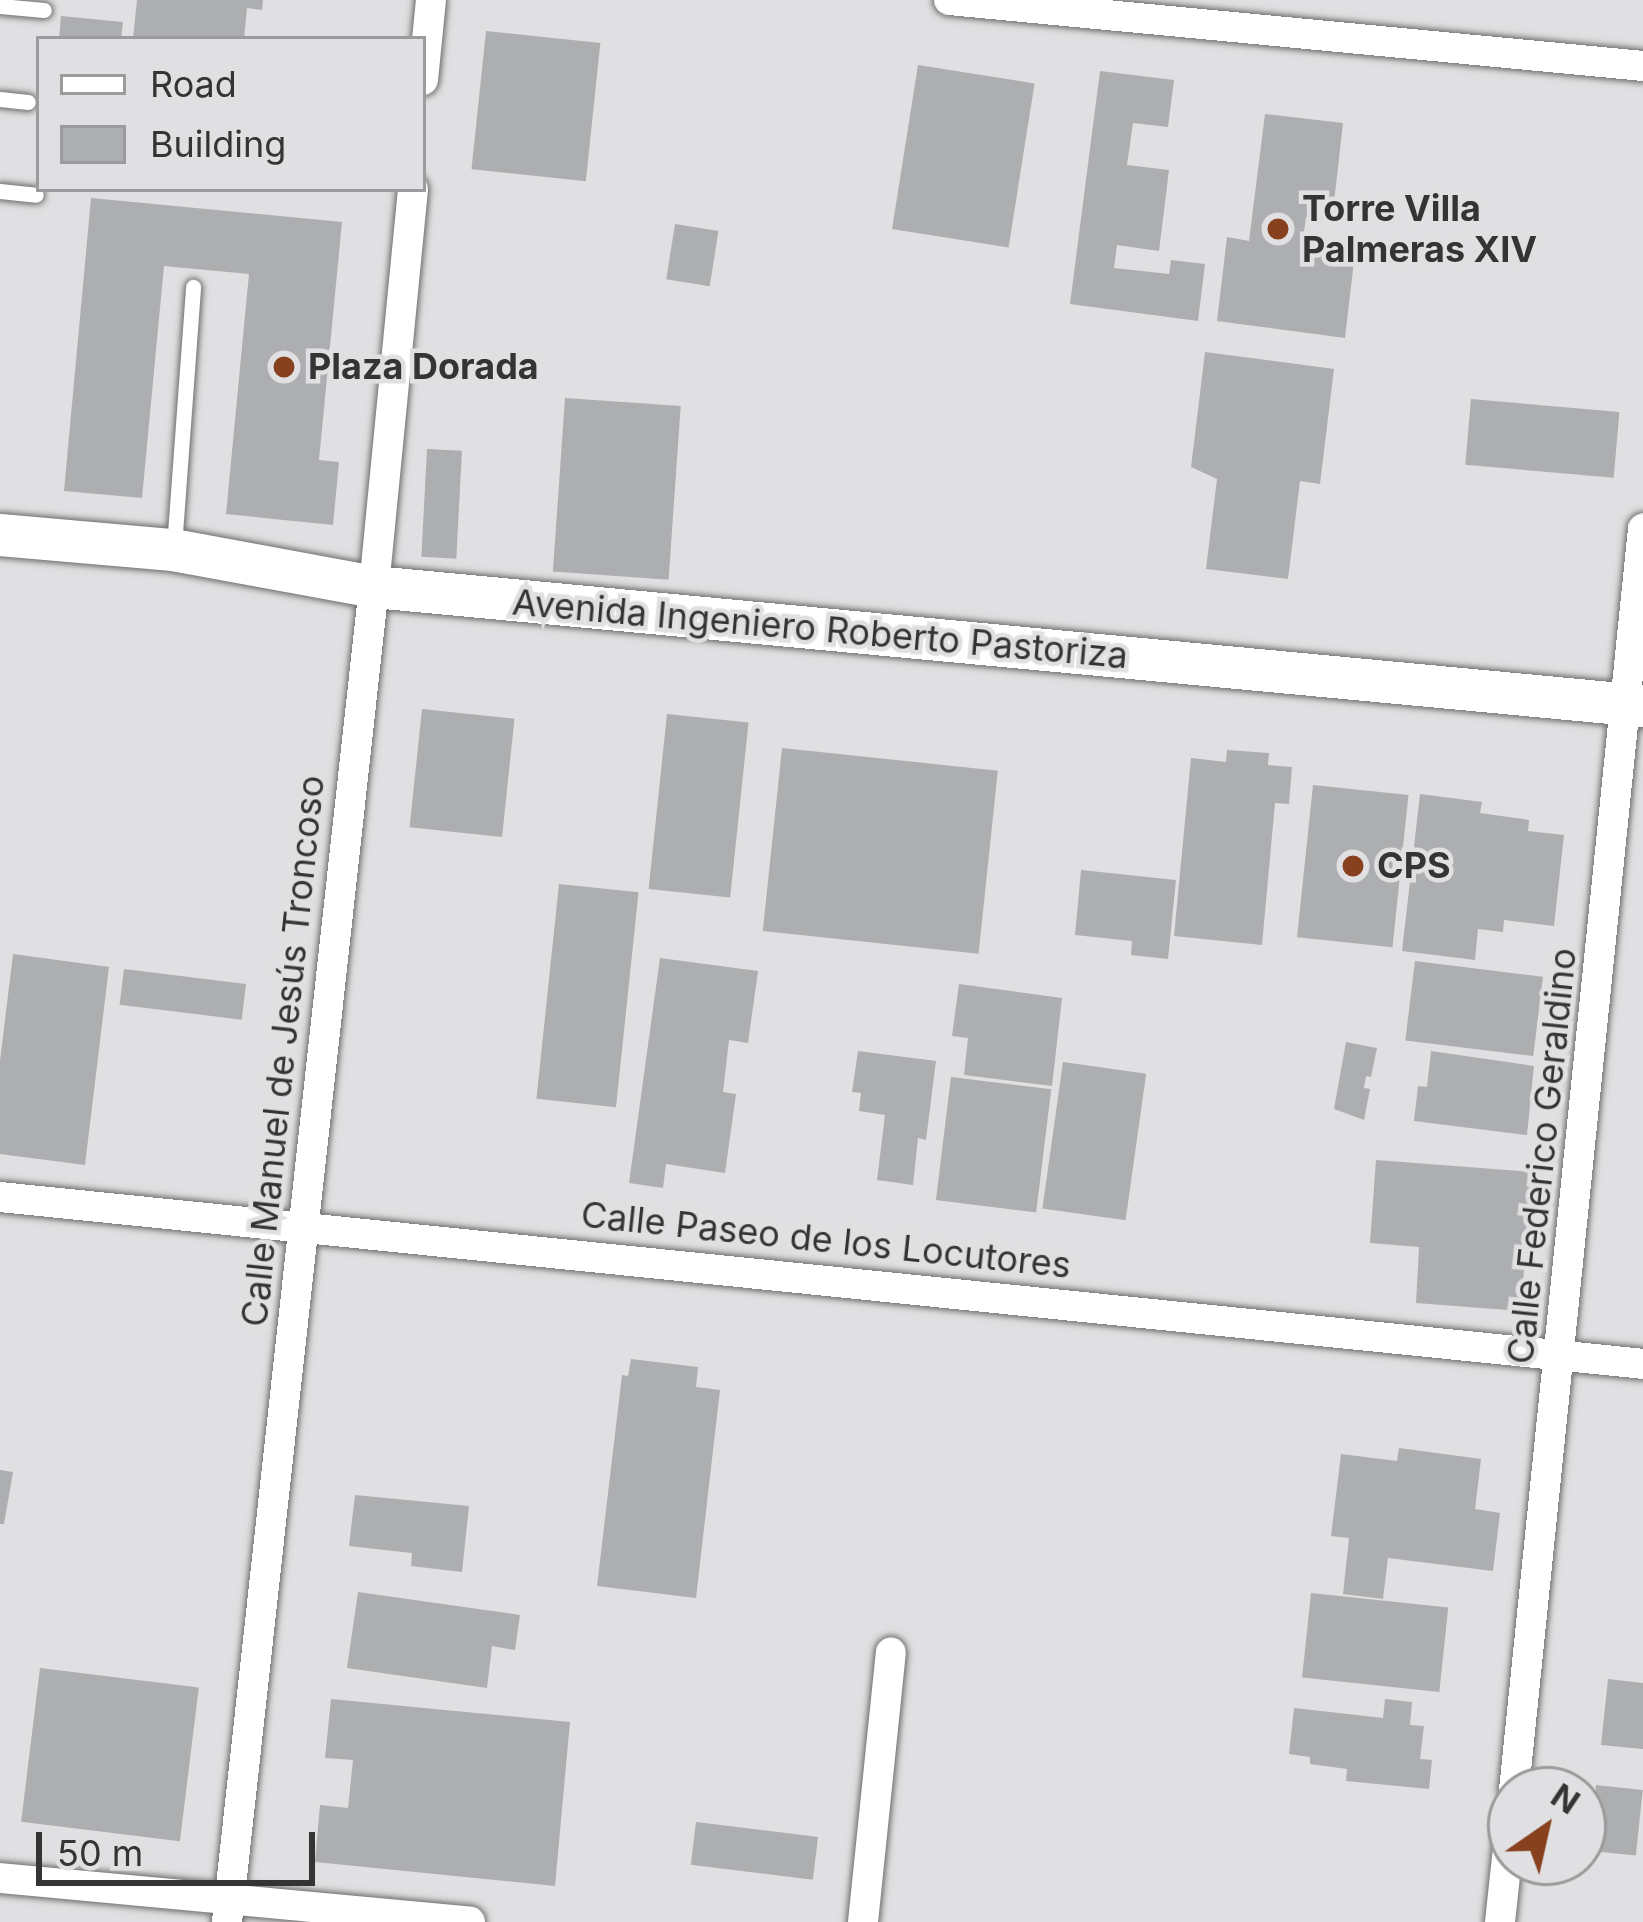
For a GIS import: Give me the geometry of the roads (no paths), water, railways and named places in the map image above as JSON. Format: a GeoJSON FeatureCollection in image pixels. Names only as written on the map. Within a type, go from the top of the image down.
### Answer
{"type":"FeatureCollection","features":[{"type":"Feature","properties":{"kind":"street"},"geometry":{"type":"LineString","coordinates":[[426,50],[431,0]]}},
{"type":"Feature","properties":{"kind":"street"},"geometry":{"type":"LineString","coordinates":[[949,0],[1643,66]]}},
{"type":"Feature","properties":{"kind":"street","name":"Calle Manuel de Jesús Troncoso"},"geometry":{"type":"LineString","coordinates":[[228,1911],[374,587],[412,192]]}},
{"type":"Feature","properties":{"kind":"street","name":"Calle Federico Geraldino"},"geometry":{"type":"LineString","coordinates":[[1517,1766],[1634,705],[1643,529]]}},
{"type":"Feature","properties":{"kind":"street","name":"Avenida Ingeniero Roberto Pastoriza"},"geometry":{"type":"LineString","coordinates":[[0,535],[173,550],[374,587],[1634,705]]}},
{"type":"Feature","properties":{"kind":"street","name":"Calle Paseo de los Locutores"},"geometry":{"type":"LineString","coordinates":[[0,1197],[1643,1364]]}},
{"type":"Feature","properties":{"kind":"street"},"geometry":{"type":"LineString","coordinates":[[863,1922],[891,1652]]}},
{"type":"Feature","properties":{"kind":"street"},"geometry":{"type":"LineString","coordinates":[[0,1877],[228,1911],[470,1922]]}},
{"type":"Feature","properties":{"kind":"street"},"geometry":{"type":"LineString","coordinates":[[1500,1922],[1504,1886]]}},
{"type":"Feature","properties":{"kind":"lane"},"geometry":{"type":"LineString","coordinates":[[0,6],[44,10]]}},
{"type":"Feature","properties":{"kind":"lane"},"geometry":{"type":"LineString","coordinates":[[0,99],[28,102]]}},
{"type":"Feature","properties":{"kind":"lane"},"geometry":{"type":"LineString","coordinates":[[0,191],[36,195]]}},
{"type":"Feature","properties":{"kind":"lane"},"geometry":{"type":"LineString","coordinates":[[173,550],[193,287]]}},
{"type":"Feature","properties":{"kind":"place","name":"Torre Villa Palmeras XIV"},"geometry":{"type":"Point","coordinates":[1278,229]}},
{"type":"Feature","properties":{"kind":"place","name":"Plaza Dorada"},"geometry":{"type":"Point","coordinates":[284,367]}},
{"type":"Feature","properties":{"kind":"place","name":"CPS"},"geometry":{"type":"Point","coordinates":[1353,866]}}]}
